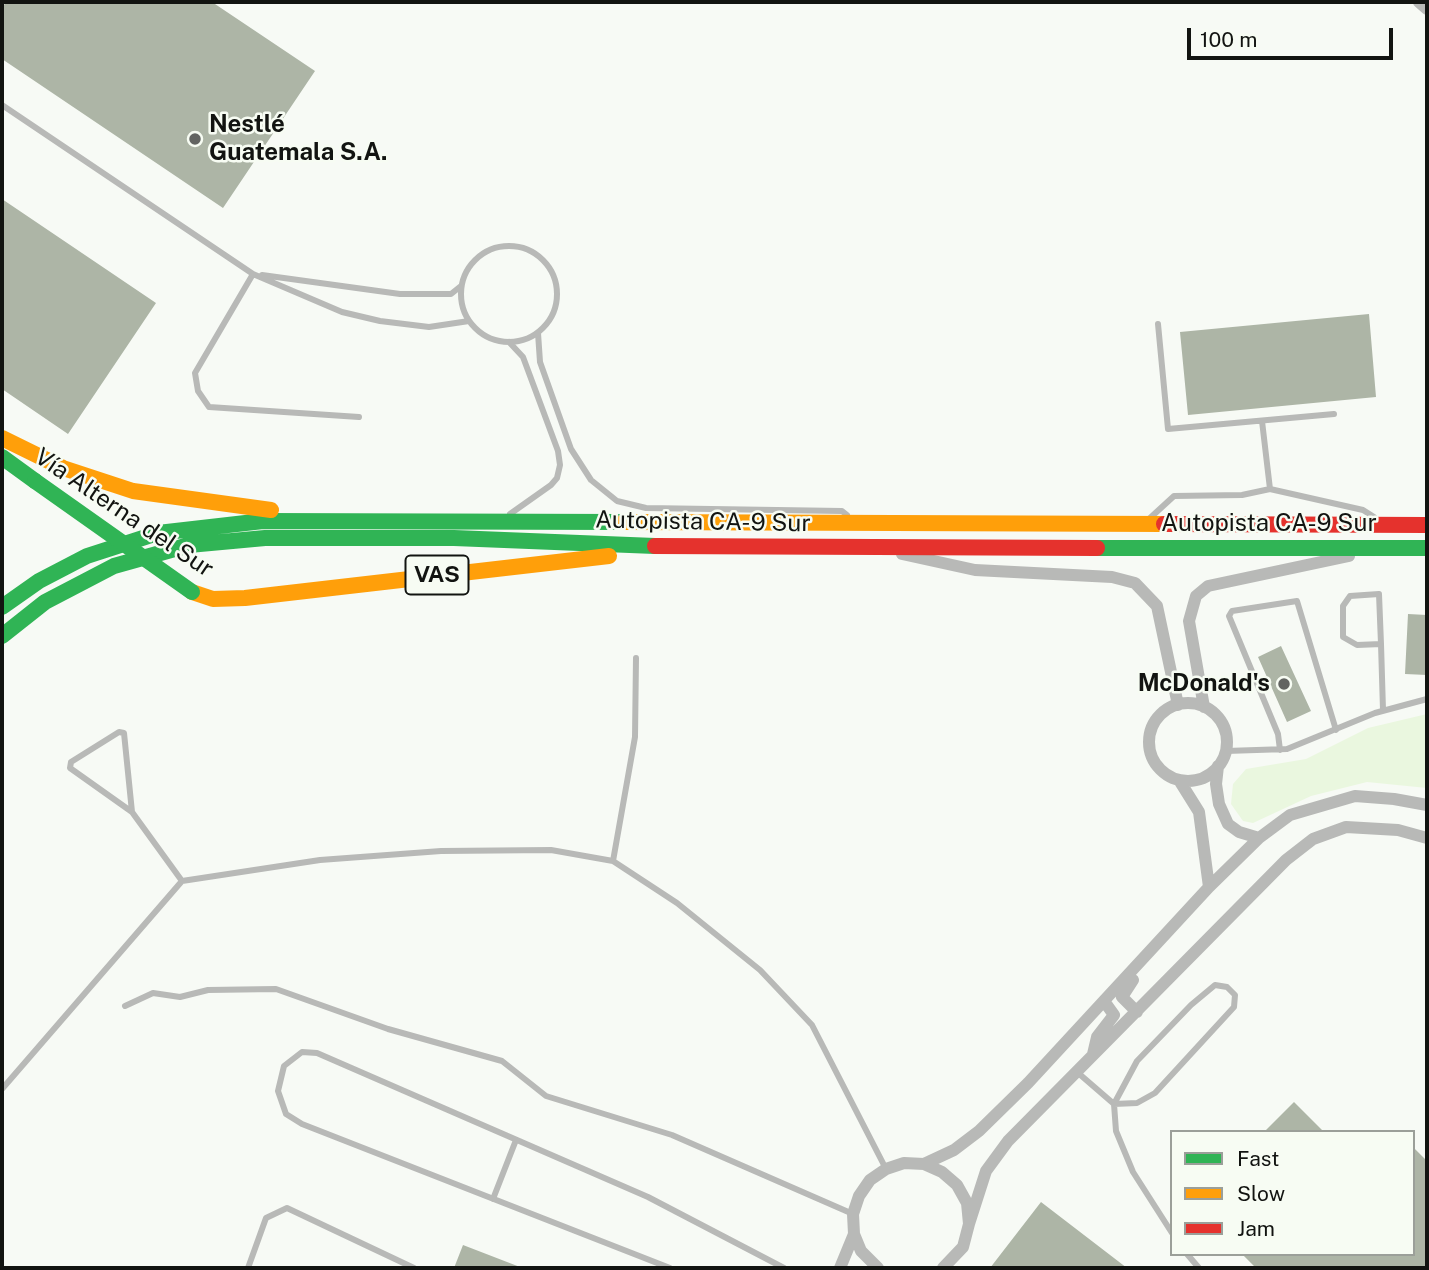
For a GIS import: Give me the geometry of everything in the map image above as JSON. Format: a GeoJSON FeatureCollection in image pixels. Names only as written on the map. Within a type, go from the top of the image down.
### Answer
{"type":"FeatureCollection","features":[{"type":"Feature","properties":{"kind":"highway","name":"Vía Alterna del Sur"},"geometry":{"type":"LineString","coordinates":[[2,438],[62,468],[133,491],[276,510],[304,520]]}},
{"type":"Feature","properties":{"kind":"highway","name":"Vía Alterna del Sur"},"geometry":{"type":"LineString","coordinates":[[2,457],[192,592],[213,599],[245,598],[682,548]]}},
{"type":"Feature","properties":{"kind":"highway","name":"Autopista CA-9 Sur"},"geometry":{"type":"LineString","coordinates":[[2,607],[39,581],[87,555],[158,533],[205,525],[304,520],[1427,525]]}},
{"type":"Feature","properties":{"kind":"highway","name":"Autopista CA-9 Sur"},"geometry":{"type":"LineString","coordinates":[[2,636],[45,601],[114,566],[169,549],[219,541],[265,538],[454,538],[682,548],[1425,548]]}},
{"type":"Feature","properties":{"kind":"street"},"geometry":{"type":"LineString","coordinates":[[1419,2],[1427,9]]}},
{"type":"Feature","properties":{"kind":"street"},"geometry":{"type":"LineString","coordinates":[[876,546],[926,562],[975,570],[1112,577],[1135,583],[1157,606],[1178,705]]}},
{"type":"Feature","properties":{"kind":"street"},"geometry":{"type":"LineString","coordinates":[[1259,838],[1239,832],[1228,824],[1219,804],[1216,784],[1218,766],[1226,751],[1223,725],[1204,707],[1189,621],[1196,596],[1208,586],[1391,548]]}},
{"type":"Feature","properties":{"kind":"street"},"geometry":{"type":"LineString","coordinates":[[1204,707],[1178,705],[1164,711],[1154,722],[1149,743],[1155,764],[1166,775],[1179,780],[1201,779],[1218,766]]}},
{"type":"Feature","properties":{"kind":"street"},"geometry":{"type":"LineString","coordinates":[[1179,780],[1199,812],[1209,887]]}},
{"type":"Feature","properties":{"kind":"street"},"geometry":{"type":"LineString","coordinates":[[924,1164],[954,1150],[979,1131],[1209,887],[1259,838],[1290,815],[1355,796],[1394,799],[1427,806]]}},
{"type":"Feature","properties":{"kind":"street"},"geometry":{"type":"LineString","coordinates":[[943,1268],[963,1247],[986,1171],[1008,1141],[1286,860],[1313,839],[1346,827],[1364,827],[1427,838]]}},
{"type":"Feature","properties":{"kind":"street"},"geometry":{"type":"LineString","coordinates":[[1137,1012],[1122,997],[1154,947]]}},
{"type":"Feature","properties":{"kind":"street"},"geometry":{"type":"LineString","coordinates":[[1093,1055],[1097,1037],[1114,1015],[1104,1001]]}},
{"type":"Feature","properties":{"kind":"street"},"geometry":{"type":"LineString","coordinates":[[878,1268],[861,1251],[854,1234],[853,1214],[859,1196],[870,1180],[886,1169],[904,1163],[924,1164],[943,1172],[957,1185],[967,1203],[969,1224]]}},
{"type":"Feature","properties":{"kind":"street"},"geometry":{"type":"LineString","coordinates":[[840,1268],[854,1234]]}},
{"type":"Feature","properties":{"kind":"lane"},"geometry":{"type":"LineString","coordinates":[[2,106],[253,274],[342,312],[380,321],[429,327],[469,321]]}},
{"type":"Feature","properties":{"kind":"lane"},"geometry":{"type":"LineString","coordinates":[[513,245],[535,252],[551,269],[558,291],[556,307],[549,321],[538,333],[524,340],[494,340],[480,332],[469,321],[462,304],[461,286],[466,271],[489,249],[513,245]]}},
{"type":"Feature","properties":{"kind":"lane"},"geometry":{"type":"LineString","coordinates":[[253,274],[400,294],[451,294],[461,286]]}},
{"type":"Feature","properties":{"kind":"lane"},"geometry":{"type":"LineString","coordinates":[[253,274],[195,373],[198,391],[209,407],[359,417]]}},
{"type":"Feature","properties":{"kind":"lane"},"geometry":{"type":"LineString","coordinates":[[1158,324],[1168,429],[1334,414]]}},
{"type":"Feature","properties":{"kind":"lane"},"geometry":{"type":"LineString","coordinates":[[538,333],[540,362],[571,449],[591,480],[617,501],[646,508],[842,511],[858,522]]}},
{"type":"Feature","properties":{"kind":"lane"},"geometry":{"type":"LineString","coordinates":[[499,520],[539,497],[557,478],[560,466],[558,451],[523,357],[509,342]]}},
{"type":"Feature","properties":{"kind":"lane"},"geometry":{"type":"LineString","coordinates":[[1262,421],[1270,489]]}},
{"type":"Feature","properties":{"kind":"lane"},"geometry":{"type":"LineString","coordinates":[[1144,523],[1174,496],[1242,495],[1270,489],[1363,510],[1384,525]]}},
{"type":"Feature","properties":{"kind":"lane"},"geometry":{"type":"LineString","coordinates":[[1381,645],[1357,645],[1343,637],[1343,606],[1350,596],[1379,594],[1381,645],[1383,710]]}},
{"type":"Feature","properties":{"kind":"lane"},"geometry":{"type":"LineString","coordinates":[[1280,750],[1278,734],[1229,616],[1233,611],[1297,601],[1336,730]]}},
{"type":"Feature","properties":{"kind":"lane"},"geometry":{"type":"LineString","coordinates":[[613,861],[635,737],[636,658]]}},
{"type":"Feature","properties":{"kind":"lane"},"geometry":{"type":"LineString","coordinates":[[1226,751],[1280,750],[1301,746],[1383,710],[1427,699]]}},
{"type":"Feature","properties":{"kind":"lane"},"geometry":{"type":"LineString","coordinates":[[132,813],[124,733],[119,732],[70,765],[132,813],[182,881]]}},
{"type":"Feature","properties":{"kind":"lane"},"geometry":{"type":"LineString","coordinates":[[2,1089],[182,881],[320,860],[441,851],[551,850],[613,861],[677,903],[760,970],[812,1025],[886,1169]]}},
{"type":"Feature","properties":{"kind":"lane"},"geometry":{"type":"LineString","coordinates":[[1076,1071],[1114,1104],[1137,1103],[1155,1093],[1234,1007],[1235,995],[1227,987],[1215,985],[1191,1005],[1137,1061],[1114,1104],[1116,1131],[1133,1172],[1170,1230]]}},
{"type":"Feature","properties":{"kind":"lane"},"geometry":{"type":"LineString","coordinates":[[125,1006],[153,993],[180,997],[208,990],[275,989],[388,1029],[502,1061],[546,1096],[672,1135],[853,1214]]}},
{"type":"Feature","properties":{"kind":"lane"},"geometry":{"type":"LineString","coordinates":[[670,1268],[302,1124],[286,1114],[278,1091],[284,1066],[302,1052],[317,1053],[648,1197],[784,1268]]}},
{"type":"Feature","properties":{"kind":"lane"},"geometry":{"type":"LineString","coordinates":[[493,1199],[516,1140]]}},
{"type":"Feature","properties":{"kind":"lane"},"geometry":{"type":"LineString","coordinates":[[248,1268],[266,1218],[287,1208],[414,1268]]}},
{"type":"Feature","properties":{"kind":"green space"},"geometry":{"type":"Polygon","coordinates":[[[1427,714],[1427,788],[1367,782],[1311,796],[1253,823],[1243,821],[1231,804],[1233,784],[1246,769],[1306,759],[1368,728],[1427,714]]]}},
{"type":"Feature","properties":{"kind":"building","name":"Nestlé Guatemala S.A."},"geometry":{"type":"Polygon","coordinates":[[[6,2],[212,2],[315,71],[223,208],[2,59],[2,8],[6,2]]]}},
{"type":"Feature","properties":{"kind":"building"},"geometry":{"type":"Polygon","coordinates":[[[2,199],[156,303],[68,434],[2,389],[2,199]]]}},
{"type":"Feature","properties":{"kind":"building"},"geometry":{"type":"Polygon","coordinates":[[[1369,314],[1376,397],[1188,415],[1180,332],[1369,314]]]}},
{"type":"Feature","properties":{"kind":"building"},"geometry":{"type":"Polygon","coordinates":[[[1408,614],[1427,615],[1427,675],[1405,674],[1408,614]]]}},
{"type":"Feature","properties":{"kind":"building","name":"McDonald's"},"geometry":{"type":"Polygon","coordinates":[[[1281,646],[1311,711],[1287,722],[1258,657],[1281,646]]]}},
{"type":"Feature","properties":{"kind":"building"},"geometry":{"type":"Polygon","coordinates":[[[1294,1102],[1322,1130],[1266,1130],[1294,1102]]]}},
{"type":"Feature","properties":{"kind":"building"},"geometry":{"type":"Polygon","coordinates":[[[1415,1149],[1427,1161],[1427,1268],[1256,1268],[1244,1256],[1415,1256],[1415,1149]]]}},
{"type":"Feature","properties":{"kind":"building"},"geometry":{"type":"Polygon","coordinates":[[[1041,1202],[1127,1268],[990,1268],[1041,1202]]]}},
{"type":"Feature","properties":{"kind":"building"},"geometry":{"type":"Polygon","coordinates":[[[463,1245],[520,1267],[520,1268],[454,1268],[463,1245]]]}},
{"type":"Feature","properties":{"kind":"traffic: fast"},"geometry":{"type":"LineString","coordinates":[[2,457],[35,481]]}},
{"type":"Feature","properties":{"kind":"traffic: fast"},"geometry":{"type":"LineString","coordinates":[[35,481],[192,592]]}},
{"type":"Feature","properties":{"kind":"traffic: fast"},"geometry":{"type":"LineString","coordinates":[[2,607],[39,581],[87,556],[158,533],[263,521],[624,522]]}},
{"type":"Feature","properties":{"kind":"traffic: fast"},"geometry":{"type":"LineString","coordinates":[[2,636],[45,602],[114,566],[189,545],[265,538],[454,538],[655,546]]}},
{"type":"Feature","properties":{"kind":"traffic: fast"},"geometry":{"type":"LineString","coordinates":[[1097,548],[1427,548]]}},
{"type":"Feature","properties":{"kind":"traffic: slow"},"geometry":{"type":"LineString","coordinates":[[2,438],[63,468],[133,491],[271,510]]}},
{"type":"Feature","properties":{"kind":"traffic: slow"},"geometry":{"type":"LineString","coordinates":[[624,522],[1164,524]]}},
{"type":"Feature","properties":{"kind":"traffic: slow"},"geometry":{"type":"LineString","coordinates":[[192,592],[213,599],[245,598],[609,556]]}},
{"type":"Feature","properties":{"kind":"traffic: jam"},"geometry":{"type":"LineString","coordinates":[[1164,524],[1427,525]]}},
{"type":"Feature","properties":{"kind":"traffic: jam"},"geometry":{"type":"LineString","coordinates":[[655,546],[1097,548]]}},
{"type":"Feature","properties":{"kind":"place","name":"Nestlé Guatemala S.A."},"geometry":{"type":"Point","coordinates":[195,139]}},
{"type":"Feature","properties":{"kind":"place","name":"McDonald's"},"geometry":{"type":"Point","coordinates":[1284,684]}}]}
